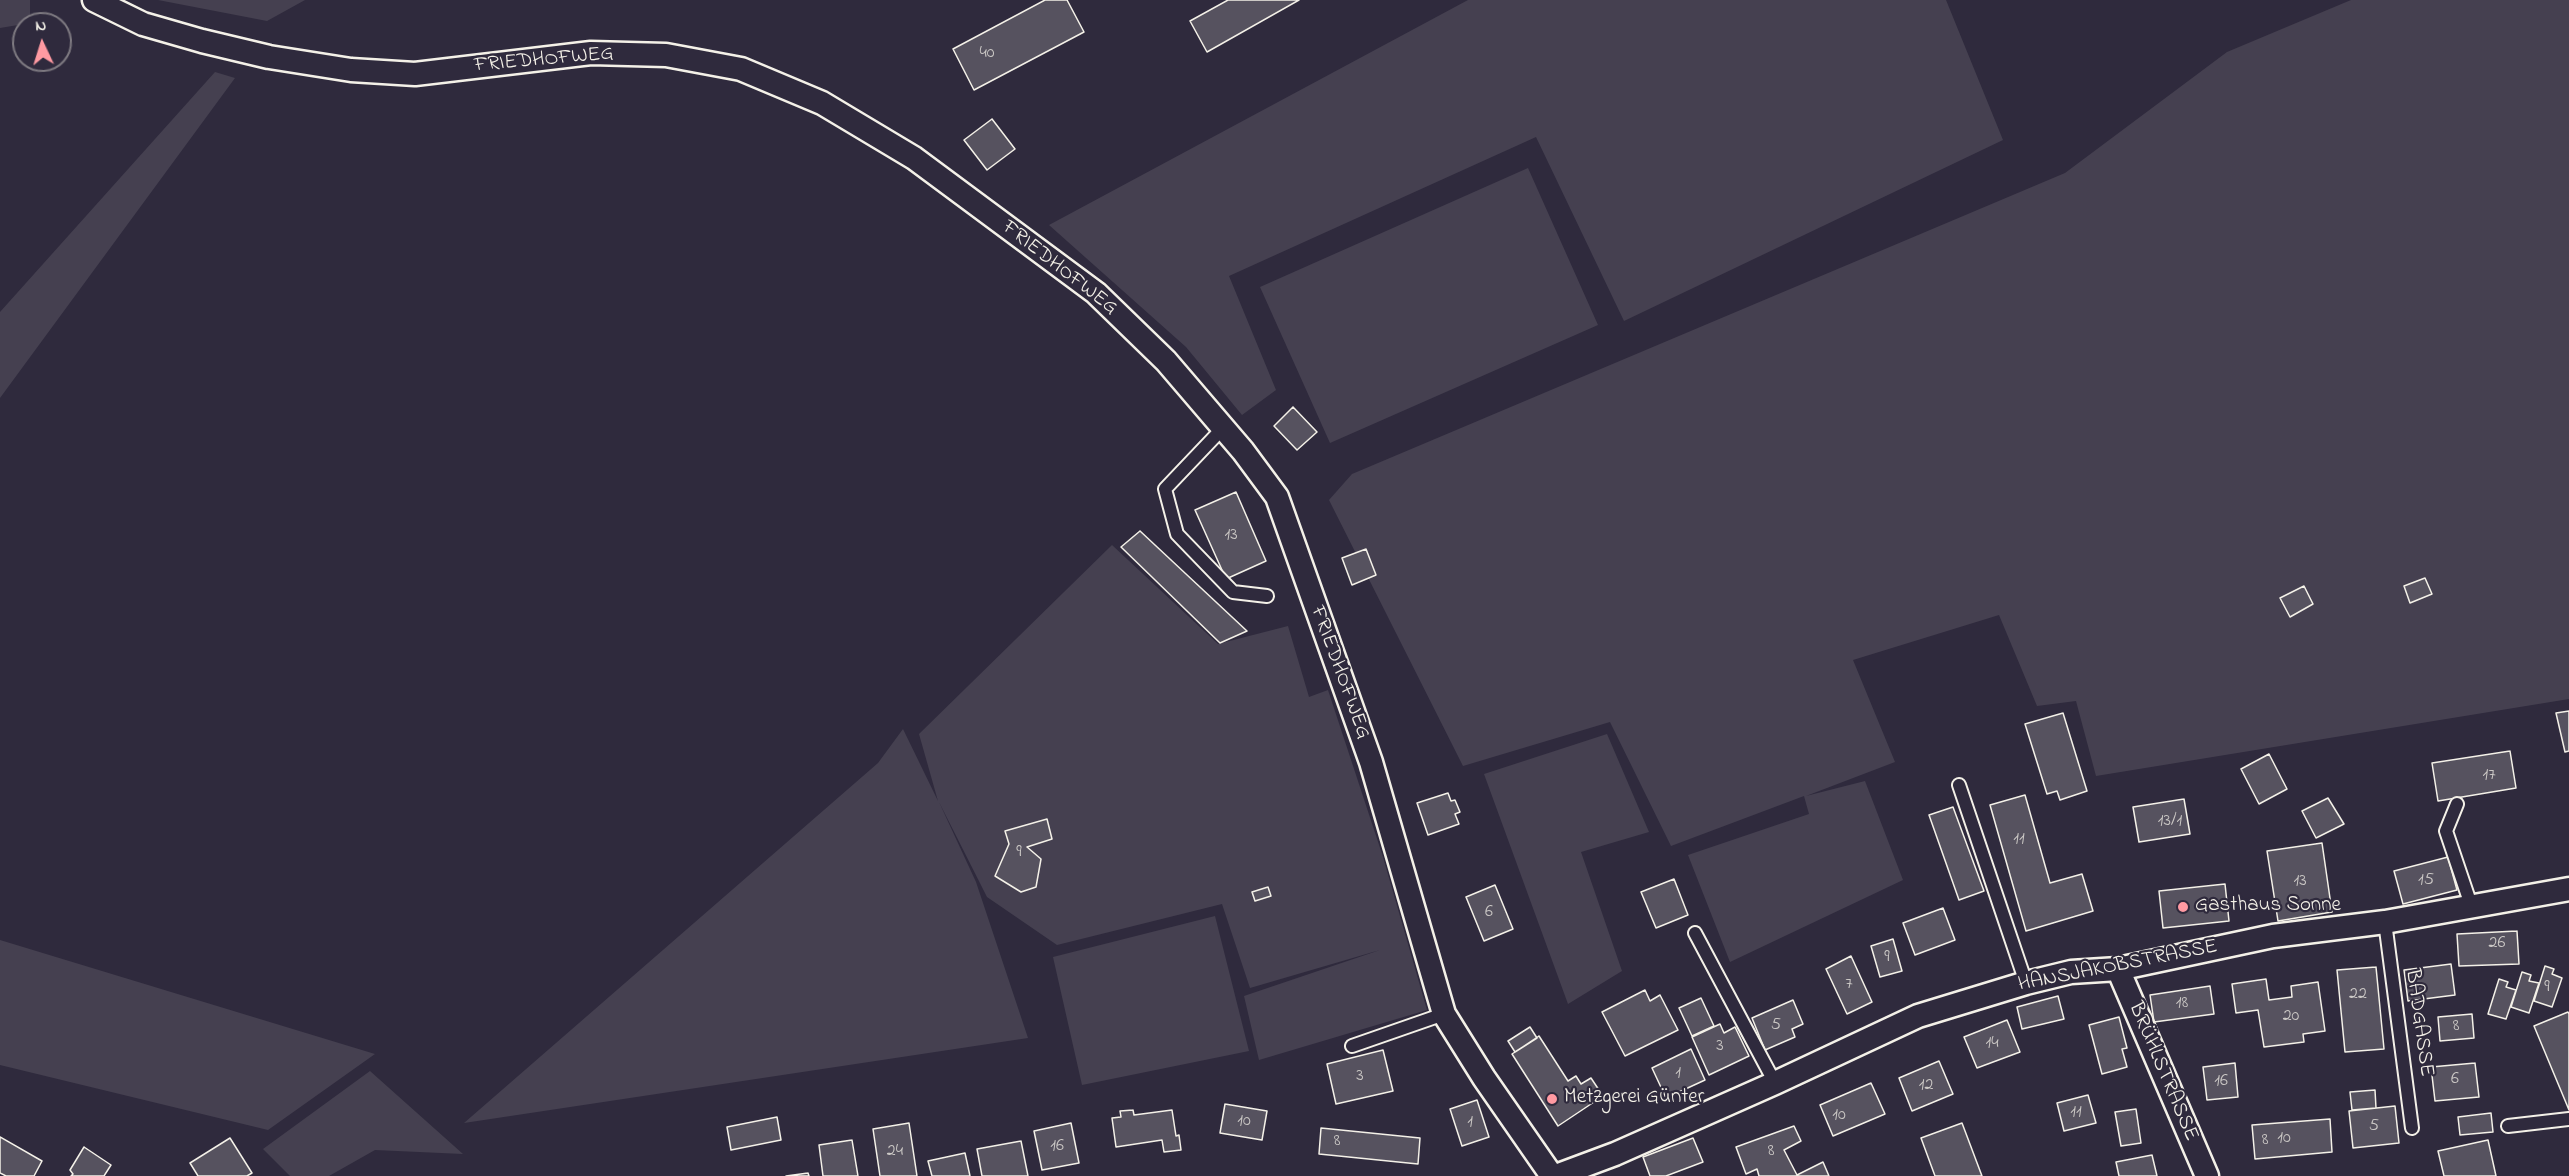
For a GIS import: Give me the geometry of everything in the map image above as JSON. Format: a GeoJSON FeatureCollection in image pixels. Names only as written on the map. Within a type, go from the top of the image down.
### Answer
{"type":"FeatureCollection","features":[{"type":"Feature","properties":{"kind":"street","name":"FRIEDHOFWEG"},"geometry":{"type":"LineString","coordinates":[[94,0],[143,24],[269,57],[351,70],[415,74],[591,53],[666,55],[741,69],[822,103],[914,158],[1096,293],[1166,361],[1243,451],[1277,497],[1371,762],[1444,1014],[1484,1078],[1554,1176]]}},
{"type":"Feature","properties":{"kind":"street","name":"HANSJAKOBSTRASSE"},"geometry":{"type":"LineString","coordinates":[[1554,1176],[1615,1154],[1918,1016],[2026,983],[2071,972],[2118,969],[2273,936],[2385,922],[2569,889]]}},
{"type":"Feature","properties":{"kind":"street","name":"BRÜHLSTRASSE"},"geometry":{"type":"LineString","coordinates":[[2118,969],[2207,1176]]}},
{"type":"Feature","properties":{"kind":"lane"},"geometry":{"type":"LineString","coordinates":[[1223,428],[1165,489],[1177,534],[1233,592],[1267,596]]}},
{"type":"Feature","properties":{"kind":"lane"},"geometry":{"type":"LineString","coordinates":[[1959,785],[2026,983]]}},
{"type":"Feature","properties":{"kind":"lane"},"geometry":{"type":"LineString","coordinates":[[2457,804],[2446,831],[2472,908]]}},
{"type":"Feature","properties":{"kind":"lane","name":"BADGASSE"},"geometry":{"type":"LineString","coordinates":[[2385,922],[2412,1128]]}},
{"type":"Feature","properties":{"kind":"lane"},"geometry":{"type":"LineString","coordinates":[[1695,933],[1775,1083]]}},
{"type":"Feature","properties":{"kind":"lane"},"geometry":{"type":"LineString","coordinates":[[1352,1046],[1444,1014]]}},
{"type":"Feature","properties":{"kind":"lane"},"geometry":{"type":"LineString","coordinates":[[2508,1126],[2569,1119]]}},
{"type":"Feature","properties":{"kind":"shaded area"},"geometry":{"type":"Polygon","coordinates":[[[0,0],[30,0],[30,12],[12,12],[12,26],[0,28],[0,0]]]}},
{"type":"Feature","properties":{"kind":"shaded area"},"geometry":{"type":"Polygon","coordinates":[[[158,0],[305,0],[267,21],[158,0]]]}},
{"type":"Feature","properties":{"kind":"shaded area"},"geometry":{"type":"Polygon","coordinates":[[[1468,0],[1946,0],[2003,140],[1624,321],[1536,137],[1229,276],[1276,390],[1242,415],[1186,347],[1049,225],[1468,0]]]}},
{"type":"Feature","properties":{"kind":"shaded area"},"geometry":{"type":"Polygon","coordinates":[[[2351,0],[2569,0],[2569,699],[2096,776],[2076,701],[2037,706],[1999,615],[1853,660],[1895,762],[1806,796],[1865,781],[1903,880],[1730,962],[1688,855],[1809,814],[1804,796],[1671,846],[1610,722],[1463,766],[1329,500],[1352,474],[2065,173],[2227,52],[2351,0]]]}},
{"type":"Feature","properties":{"kind":"shaded area"},"geometry":{"type":"Polygon","coordinates":[[[215,72],[235,78],[0,398],[0,312],[215,72]]]}},
{"type":"Feature","properties":{"kind":"shaded area"},"geometry":{"type":"Polygon","coordinates":[[[1528,168],[1598,325],[1330,443],[1260,287],[1528,168]]]}},
{"type":"Feature","properties":{"kind":"shaded area"},"geometry":{"type":"Polygon","coordinates":[[[1112,545],[1218,644],[1288,626],[1309,697],[1328,690],[1383,857],[1427,1010],[1259,1060],[1244,996],[1380,950],[1250,988],[1222,904],[1057,945],[987,897],[939,802],[976,882],[1028,1038],[464,1123],[878,763],[903,729],[938,801],[919,734],[1112,545]]]}},
{"type":"Feature","properties":{"kind":"shaded area"},"geometry":{"type":"Polygon","coordinates":[[[1607,734],[1649,832],[1581,852],[1622,971],[1568,1004],[1484,774],[1607,734]]]}},
{"type":"Feature","properties":{"kind":"shaded area"},"geometry":{"type":"Polygon","coordinates":[[[1215,916],[1249,1051],[1082,1085],[1053,957],[1215,916]]]}},
{"type":"Feature","properties":{"kind":"shaded area"},"geometry":{"type":"Polygon","coordinates":[[[0,940],[375,1054],[268,1130],[0,1065],[0,940]]]}},
{"type":"Feature","properties":{"kind":"shaded area"},"geometry":{"type":"Polygon","coordinates":[[[370,1071],[463,1154],[375,1150],[329,1176],[290,1176],[263,1149],[370,1071]]]}},
{"type":"Feature","properties":{"kind":"building"},"geometry":{"type":"Polygon","coordinates":[[[1045,0],[1067,0],[1084,32],[974,90],[953,49],[1045,0]]]}},
{"type":"Feature","properties":{"kind":"building"},"geometry":{"type":"Polygon","coordinates":[[[1228,0],[1299,0],[1207,52],[1190,21],[1228,0]]]}},
{"type":"Feature","properties":{"kind":"building"},"geometry":{"type":"Polygon","coordinates":[[[992,119],[1015,149],[987,170],[964,140],[992,119]]]}},
{"type":"Feature","properties":{"kind":"building"},"geometry":{"type":"Polygon","coordinates":[[[1293,407],[1317,432],[1297,450],[1274,426],[1293,407]]]}},
{"type":"Feature","properties":{"kind":"building"},"geometry":{"type":"Polygon","coordinates":[[[1236,492],[1266,561],[1226,579],[1195,510],[1236,492]]]}},
{"type":"Feature","properties":{"kind":"building"},"geometry":{"type":"Polygon","coordinates":[[[1140,531],[1247,631],[1220,643],[1121,547],[1140,531]]]}},
{"type":"Feature","properties":{"kind":"building"},"geometry":{"type":"Polygon","coordinates":[[[1366,549],[1376,575],[1352,585],[1342,558],[1366,549]]]}},
{"type":"Feature","properties":{"kind":"building"},"geometry":{"type":"Polygon","coordinates":[[[2425,578],[2432,594],[2410,603],[2404,586],[2425,578]]]}},
{"type":"Feature","properties":{"kind":"building"},"geometry":{"type":"Polygon","coordinates":[[[2304,586],[2313,604],[2290,617],[2280,598],[2304,586]]]}},
{"type":"Feature","properties":{"kind":"building"},"geometry":{"type":"Polygon","coordinates":[[[2569,711],[2569,751],[2565,752],[2556,713],[2569,711]]]}},
{"type":"Feature","properties":{"kind":"building"},"geometry":{"type":"Polygon","coordinates":[[[2063,713],[2087,791],[2060,800],[2057,791],[2047,794],[2025,724],[2063,713]]]}},
{"type":"Feature","properties":{"kind":"building"},"geometry":{"type":"Polygon","coordinates":[[[2510,751],[2516,788],[2438,801],[2432,763],[2510,751]]]}},
{"type":"Feature","properties":{"kind":"building"},"geometry":{"type":"Polygon","coordinates":[[[2269,754],[2287,789],[2259,804],[2241,769],[2269,754]]]}},
{"type":"Feature","properties":{"kind":"building"},"geometry":{"type":"Polygon","coordinates":[[[1448,793],[1451,801],[1455,800],[1460,812],[1455,814],[1459,824],[1428,835],[1417,803],[1448,793]]]}},
{"type":"Feature","properties":{"kind":"building"},"geometry":{"type":"Polygon","coordinates":[[[2025,795],[2050,883],[2082,874],[2093,911],[2026,931],[1990,805],[2025,795]]]}},
{"type":"Feature","properties":{"kind":"building"},"geometry":{"type":"Polygon","coordinates":[[[2328,798],[2344,824],[2316,838],[2302,811],[2328,798]]]}},
{"type":"Feature","properties":{"kind":"building"},"geometry":{"type":"Polygon","coordinates":[[[2184,799],[2190,834],[2139,842],[2133,807],[2184,799]]]}},
{"type":"Feature","properties":{"kind":"building"},"geometry":{"type":"Polygon","coordinates":[[[1953,807],[1984,891],[1959,900],[1929,815],[1953,807]]]}},
{"type":"Feature","properties":{"kind":"building"},"geometry":{"type":"Polygon","coordinates":[[[1047,819],[1052,839],[1027,847],[1041,859],[1036,887],[1021,892],[995,876],[1009,844],[1005,831],[1047,819]]]}},
{"type":"Feature","properties":{"kind":"building"},"geometry":{"type":"Polygon","coordinates":[[[2322,843],[2332,912],[2278,921],[2267,851],[2322,843]]]}},
{"type":"Feature","properties":{"kind":"building"},"geometry":{"type":"Polygon","coordinates":[[[2448,857],[2457,890],[2403,904],[2394,871],[2448,857]]]}},
{"type":"Feature","properties":{"kind":"building"},"geometry":{"type":"Polygon","coordinates":[[[1674,879],[1688,915],[1656,928],[1641,892],[1674,879]]]}},
{"type":"Feature","properties":{"kind":"building"},"geometry":{"type":"Polygon","coordinates":[[[2225,884],[2229,921],[2163,928],[2159,891],[2225,884]]]}},
{"type":"Feature","properties":{"kind":"building"},"geometry":{"type":"Polygon","coordinates":[[[1495,885],[1513,929],[1484,941],[1466,897],[1495,885]]]}},
{"type":"Feature","properties":{"kind":"building"},"geometry":{"type":"Polygon","coordinates":[[[1268,887],[1271,896],[1255,901],[1252,892],[1268,887]]]}},
{"type":"Feature","properties":{"kind":"building"},"geometry":{"type":"Polygon","coordinates":[[[1943,908],[1955,940],[1915,955],[1903,923],[1943,908]]]}},
{"type":"Feature","properties":{"kind":"building"},"geometry":{"type":"Polygon","coordinates":[[[2517,931],[2519,964],[2459,966],[2457,934],[2517,931]]]}},
{"type":"Feature","properties":{"kind":"building"},"geometry":{"type":"Polygon","coordinates":[[[1893,939],[1902,971],[1880,977],[1871,946],[1893,939]]]}},
{"type":"Feature","properties":{"kind":"building"},"geometry":{"type":"Polygon","coordinates":[[[1851,956],[1872,1002],[1847,1014],[1826,969],[1851,956]]]}},
{"type":"Feature","properties":{"kind":"building"},"geometry":{"type":"Polygon","coordinates":[[[2451,964],[2455,995],[2408,1001],[2404,970],[2451,964]]]}},
{"type":"Feature","properties":{"kind":"building"},"geometry":{"type":"Polygon","coordinates":[[[2545,966],[2554,969],[2552,974],[2562,978],[2552,1007],[2534,1001],[2545,966]]]}},
{"type":"Feature","properties":{"kind":"building"},"geometry":{"type":"Polygon","coordinates":[[[2376,967],[2384,1049],[2345,1052],[2337,970],[2376,967]]]}},
{"type":"Feature","properties":{"kind":"building"},"geometry":{"type":"Polygon","coordinates":[[[2522,972],[2531,975],[2529,981],[2539,983],[2529,1013],[2511,1007],[2522,972]]]}},
{"type":"Feature","properties":{"kind":"building"},"geometry":{"type":"Polygon","coordinates":[[[2266,979],[2269,1000],[2292,997],[2291,986],[2318,982],[2325,1031],[2303,1034],[2304,1042],[2264,1047],[2258,1010],[2236,1013],[2232,984],[2266,979]]]}},
{"type":"Feature","properties":{"kind":"building"},"geometry":{"type":"Polygon","coordinates":[[[2499,979],[2508,982],[2506,987],[2516,990],[2506,1019],[2488,1014],[2499,979]]]}},
{"type":"Feature","properties":{"kind":"building"},"geometry":{"type":"Polygon","coordinates":[[[2210,986],[2214,1014],[2154,1022],[2150,995],[2210,986]]]}},
{"type":"Feature","properties":{"kind":"building"},"geometry":{"type":"Polygon","coordinates":[[[1645,990],[1650,1001],[1660,995],[1678,1030],[1625,1056],[1602,1012],[1645,990]]]}},
{"type":"Feature","properties":{"kind":"building"},"geometry":{"type":"Polygon","coordinates":[[[2058,996],[2064,1019],[2022,1029],[2017,1007],[2058,996]]]}},
{"type":"Feature","properties":{"kind":"building"},"geometry":{"type":"Polygon","coordinates":[[[1701,998],[1714,1026],[1692,1036],[1679,1008],[1701,998]]]}},
{"type":"Feature","properties":{"kind":"building"},"geometry":{"type":"Polygon","coordinates":[[[1793,1000],[1803,1024],[1792,1029],[1795,1037],[1765,1050],[1752,1018],[1793,1000]]]}},
{"type":"Feature","properties":{"kind":"building"},"geometry":{"type":"Polygon","coordinates":[[[2568,1012],[2569,1014],[2569,1110],[2534,1026],[2568,1012]]]}},
{"type":"Feature","properties":{"kind":"building"},"geometry":{"type":"Polygon","coordinates":[[[2472,1014],[2474,1038],[2440,1041],[2438,1017],[2472,1014]]]}},
{"type":"Feature","properties":{"kind":"building"},"geometry":{"type":"Polygon","coordinates":[[[2119,1017],[2127,1048],[2122,1049],[2127,1067],[2102,1074],[2089,1025],[2119,1017]]]}},
{"type":"Feature","properties":{"kind":"building"},"geometry":{"type":"Polygon","coordinates":[[[2007,1020],[2020,1052],[1977,1068],[1964,1037],[2007,1020]]]}},
{"type":"Feature","properties":{"kind":"building"},"geometry":{"type":"Polygon","coordinates":[[[1720,1024],[1724,1033],[1735,1027],[1749,1056],[1709,1075],[1692,1037],[1720,1024]]]}},
{"type":"Feature","properties":{"kind":"building"},"geometry":{"type":"Polygon","coordinates":[[[1530,1027],[1537,1038],[1515,1052],[1508,1041],[1530,1027]]]}},
{"type":"Feature","properties":{"kind":"building"},"geometry":{"type":"Polygon","coordinates":[[[1539,1036],[1568,1081],[1576,1076],[1581,1084],[1591,1078],[1603,1096],[1558,1126],[1512,1054],[1539,1036]]]}},
{"type":"Feature","properties":{"kind":"building"},"geometry":{"type":"Polygon","coordinates":[[[1691,1049],[1705,1080],[1666,1098],[1652,1068],[1691,1049]]]}},
{"type":"Feature","properties":{"kind":"building"},"geometry":{"type":"Polygon","coordinates":[[[1383,1050],[1393,1091],[1336,1104],[1327,1064],[1383,1050]]]}},
{"type":"Feature","properties":{"kind":"building"},"geometry":{"type":"Polygon","coordinates":[[[1939,1061],[1953,1094],[1912,1111],[1899,1078],[1939,1061]]]}},
{"type":"Feature","properties":{"kind":"building"},"geometry":{"type":"Polygon","coordinates":[[[2235,1063],[2238,1097],[2207,1100],[2203,1067],[2235,1063]]]}},
{"type":"Feature","properties":{"kind":"building"},"geometry":{"type":"Polygon","coordinates":[[[2475,1063],[2479,1097],[2435,1101],[2431,1067],[2475,1063]]]}},
{"type":"Feature","properties":{"kind":"building"},"geometry":{"type":"Polygon","coordinates":[[[1871,1083],[1885,1114],[1833,1136],[1820,1105],[1871,1083]]]}},
{"type":"Feature","properties":{"kind":"building"},"geometry":{"type":"Polygon","coordinates":[[[2375,1090],[2376,1108],[2352,1110],[2350,1092],[2375,1090]]]}},
{"type":"Feature","properties":{"kind":"building"},"geometry":{"type":"Polygon","coordinates":[[[2088,1095],[2096,1123],[2064,1131],[2057,1103],[2088,1095]]]}},
{"type":"Feature","properties":{"kind":"building"},"geometry":{"type":"Polygon","coordinates":[[[1477,1100],[1489,1137],[1462,1146],[1450,1109],[1477,1100]]]}},
{"type":"Feature","properties":{"kind":"building"},"geometry":{"type":"Polygon","coordinates":[[[1225,1104],[1267,1111],[1262,1140],[1220,1133],[1225,1104]]]}},
{"type":"Feature","properties":{"kind":"building"},"geometry":{"type":"Polygon","coordinates":[[[2395,1106],[2399,1143],[2353,1148],[2349,1111],[2395,1106]]]}},
{"type":"Feature","properties":{"kind":"building"},"geometry":{"type":"Polygon","coordinates":[[[2136,1109],[2141,1143],[2121,1146],[2115,1112],[2136,1109]]]}},
{"type":"Feature","properties":{"kind":"building"},"geometry":{"type":"Polygon","coordinates":[[[1133,1110],[1134,1115],[1172,1110],[1176,1136],[1179,1135],[1181,1150],[1164,1152],[1162,1140],[1116,1147],[1112,1118],[1121,1117],[1120,1111],[1133,1110]]]}},
{"type":"Feature","properties":{"kind":"building"},"geometry":{"type":"Polygon","coordinates":[[[2491,1113],[2493,1132],[2460,1135],[2458,1117],[2491,1113]]]}},
{"type":"Feature","properties":{"kind":"building"},"geometry":{"type":"Polygon","coordinates":[[[777,1117],[781,1140],[731,1150],[727,1127],[777,1117]]]}},
{"type":"Feature","properties":{"kind":"building"},"geometry":{"type":"Polygon","coordinates":[[[2330,1119],[2332,1152],[2255,1159],[2252,1125],[2330,1119]]]}},
{"type":"Feature","properties":{"kind":"building"},"geometry":{"type":"Polygon","coordinates":[[[909,1123],[917,1176],[880,1176],[873,1129],[909,1123]]]}},
{"type":"Feature","properties":{"kind":"building"},"geometry":{"type":"Polygon","coordinates":[[[1071,1123],[1079,1163],[1042,1170],[1034,1131],[1071,1123]]]}},
{"type":"Feature","properties":{"kind":"building"},"geometry":{"type":"Polygon","coordinates":[[[1962,1123],[1982,1176],[1935,1176],[1921,1138],[1962,1123]]]}},
{"type":"Feature","properties":{"kind":"building"},"geometry":{"type":"Polygon","coordinates":[[[1794,1126],[1801,1141],[1784,1150],[1797,1175],[1823,1162],[1829,1176],[1759,1176],[1757,1169],[1746,1174],[1736,1147],[1794,1126]]]}},
{"type":"Feature","properties":{"kind":"building"},"geometry":{"type":"Polygon","coordinates":[[[1321,1128],[1420,1138],[1418,1164],[1319,1154],[1321,1128]]]}},
{"type":"Feature","properties":{"kind":"building"},"geometry":{"type":"Polygon","coordinates":[[[0,1137],[42,1161],[34,1176],[6,1176],[0,1173],[0,1137]]]}},
{"type":"Feature","properties":{"kind":"building"},"geometry":{"type":"Polygon","coordinates":[[[230,1138],[252,1173],[247,1176],[198,1176],[190,1163],[230,1138]]]}},
{"type":"Feature","properties":{"kind":"building"},"geometry":{"type":"Polygon","coordinates":[[[1693,1138],[1703,1162],[1666,1176],[1650,1176],[1643,1157],[1693,1138]]]}},
{"type":"Feature","properties":{"kind":"building"},"geometry":{"type":"Polygon","coordinates":[[[852,1140],[858,1176],[823,1176],[819,1145],[852,1140]]]}},
{"type":"Feature","properties":{"kind":"building"},"geometry":{"type":"Polygon","coordinates":[[[2488,1140],[2496,1176],[2444,1176],[2438,1151],[2488,1140]]]}},
{"type":"Feature","properties":{"kind":"building"},"geometry":{"type":"Polygon","coordinates":[[[1021,1141],[1028,1176],[982,1176],[977,1149],[1021,1141]]]}},
{"type":"Feature","properties":{"kind":"building"},"geometry":{"type":"Polygon","coordinates":[[[84,1147],[111,1165],[104,1176],[71,1176],[73,1174],[70,1170],[84,1147]]]}},
{"type":"Feature","properties":{"kind":"building"},"geometry":{"type":"Polygon","coordinates":[[[965,1153],[970,1176],[932,1176],[928,1161],[965,1153]]]}},
{"type":"Feature","properties":{"kind":"building"},"geometry":{"type":"Polygon","coordinates":[[[2152,1155],[2157,1176],[2119,1176],[2116,1162],[2152,1155]]]}},
{"type":"Feature","properties":{"kind":"building"},"geometry":{"type":"Polygon","coordinates":[[[808,1173],[809,1176],[786,1176],[808,1173]]]}},
{"type":"Feature","properties":{"kind":"place","name":"Gasthaus Sonne"},"geometry":{"type":"Point","coordinates":[2183,907]}},
{"type":"Feature","properties":{"kind":"place","name":"Metzgerei Günter"},"geometry":{"type":"Point","coordinates":[1552,1099]}}]}
